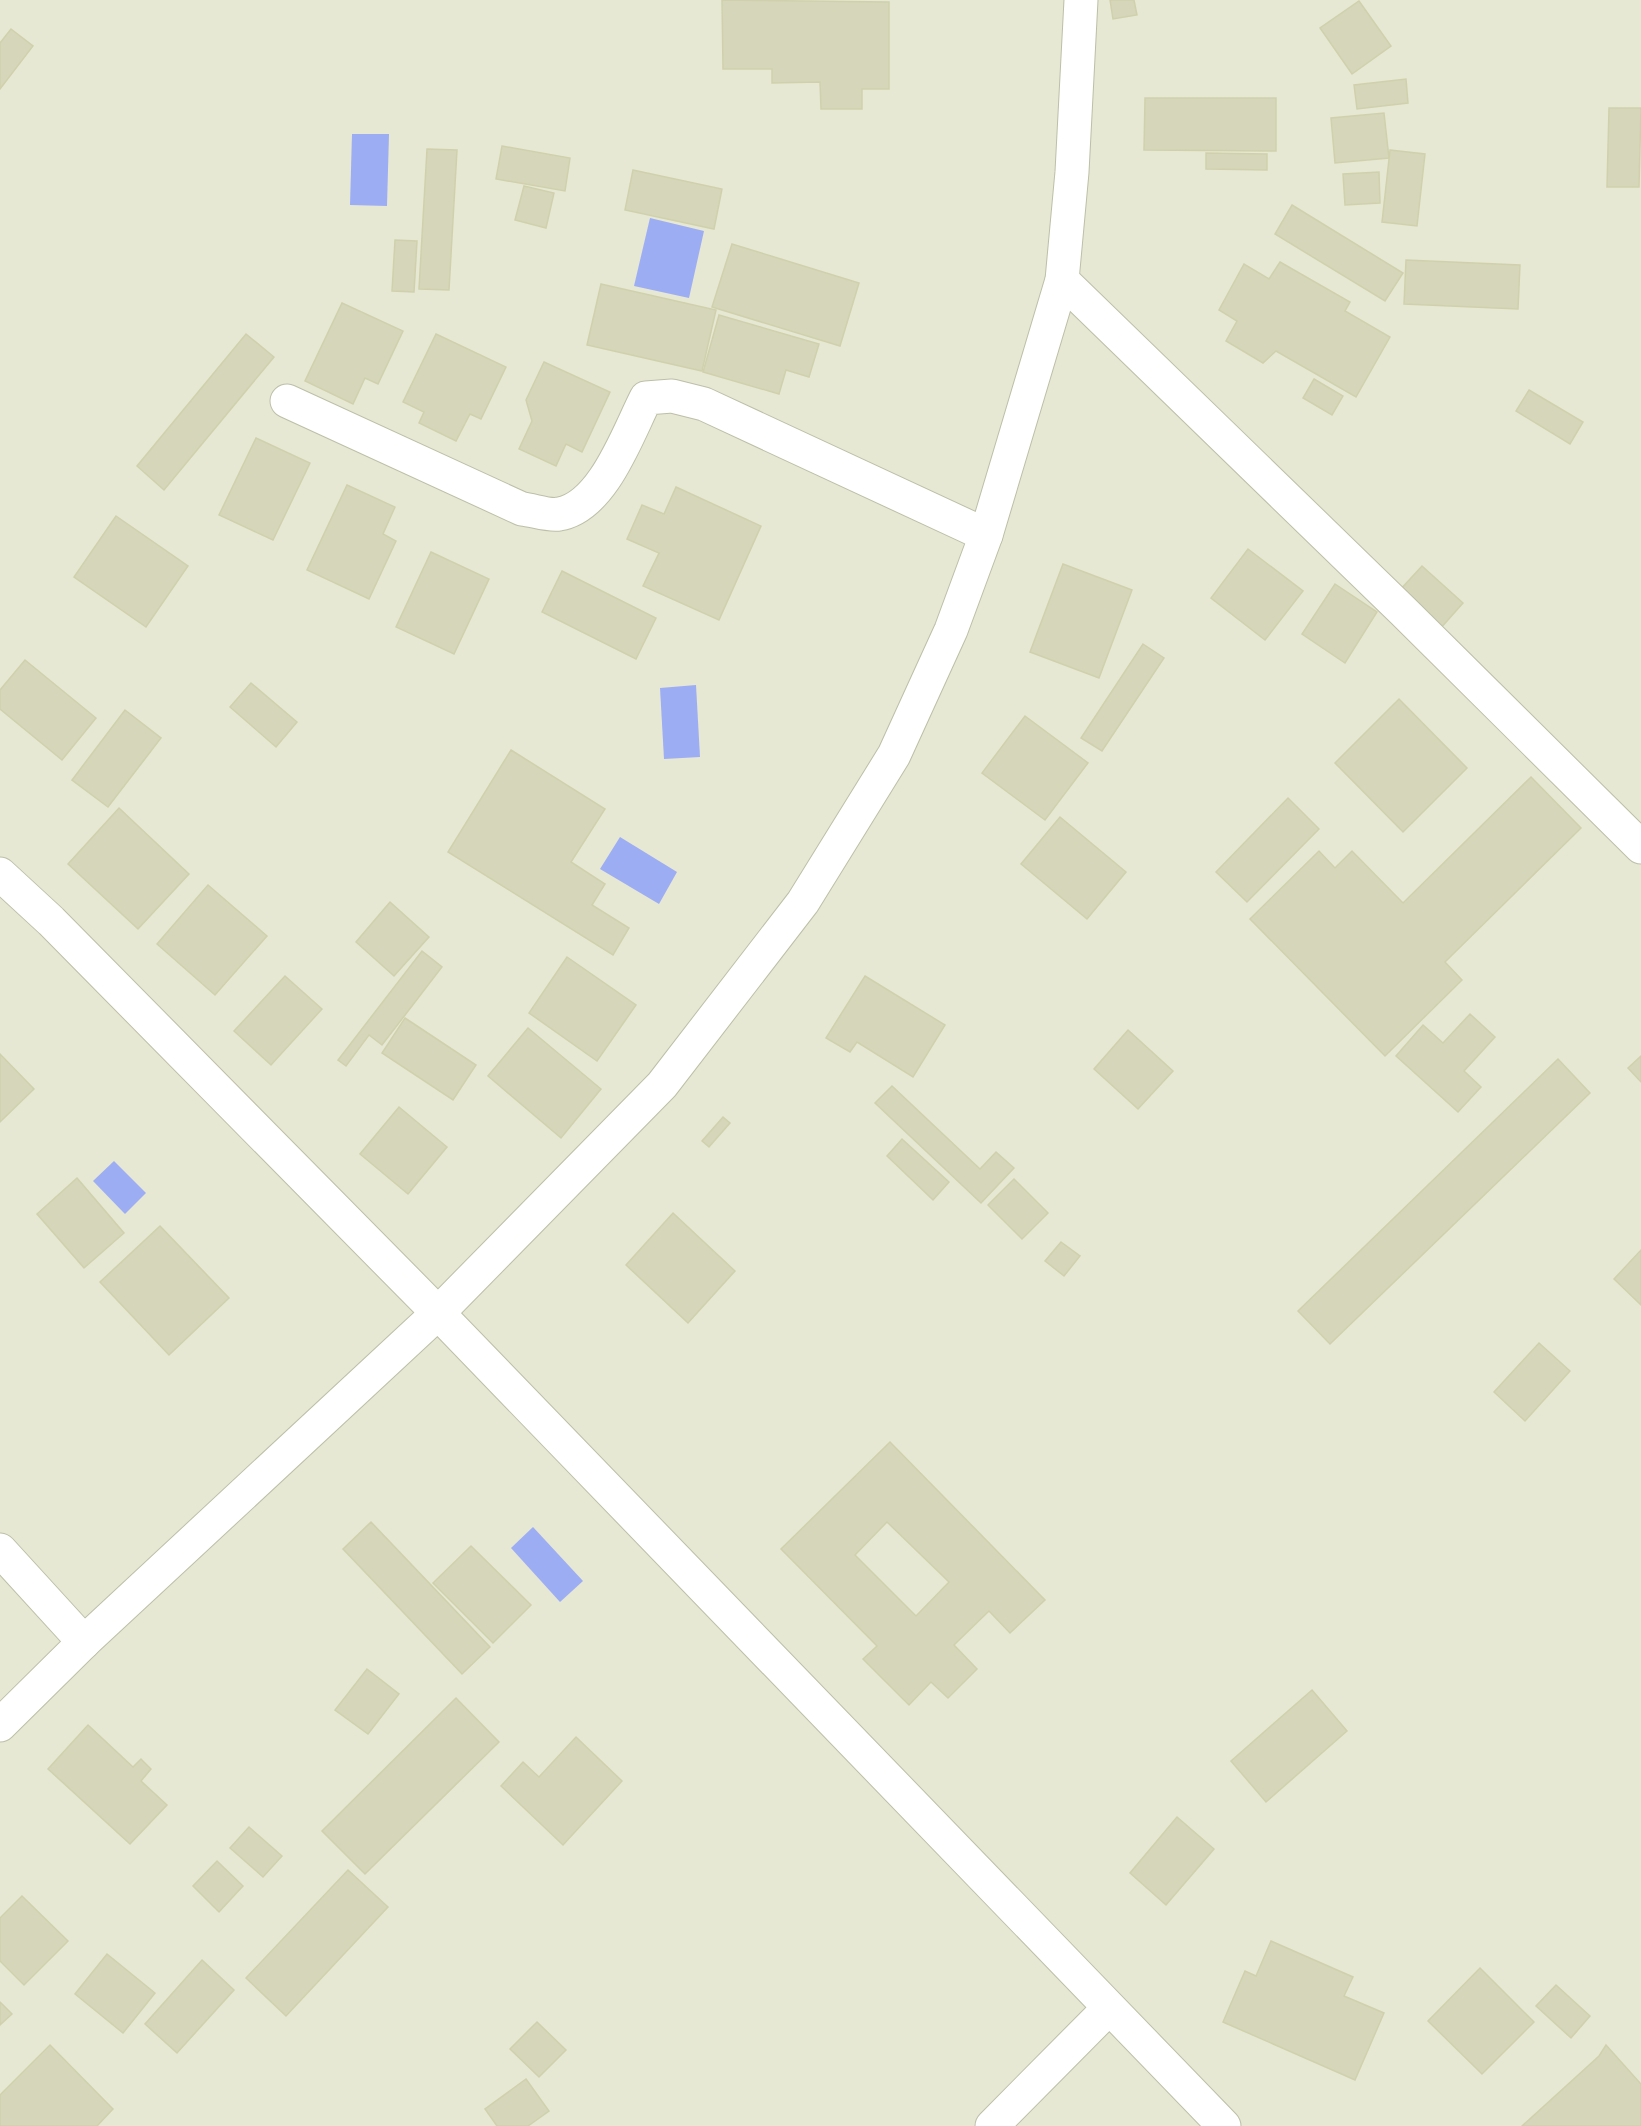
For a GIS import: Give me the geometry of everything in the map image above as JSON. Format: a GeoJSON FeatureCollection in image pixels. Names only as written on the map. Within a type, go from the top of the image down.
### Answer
{"type":"FeatureCollection","features":[{"type":"Feature","properties":{"kind":"street"},"geometry":{"type":"LineString","coordinates":[[0,1725],[84,1642],[438,1313],[662,1085],[803,902],[894,755],[951,630],[986,535],[1062,280],[1072,172],[1081,0]]}},
{"type":"Feature","properties":{"kind":"street"},"geometry":{"type":"LineString","coordinates":[[1062,280],[1404,612],[1641,847]]}},
{"type":"Feature","properties":{"kind":"street"},"geometry":{"type":"LineString","coordinates":[[287,401],[522,509],[559,514],[581,505],[603,483],[646,398],[672,396],[704,404],[986,535]]}},
{"type":"Feature","properties":{"kind":"street"},"geometry":{"type":"LineString","coordinates":[[0,874],[51,921],[438,1313],[1224,2126]]}},
{"type":"Feature","properties":{"kind":"street"},"geometry":{"type":"LineString","coordinates":[[0,1550],[84,1642]]}},
{"type":"Feature","properties":{"kind":"street"},"geometry":{"type":"LineString","coordinates":[[992,2126],[1109,2008]]}},
{"type":"Feature","properties":{"kind":"shaded area"},"geometry":{"type":"Polygon","coordinates":[[[0,0],[1641,0],[1641,2126],[0,2126],[0,0]]]}},
{"type":"Feature","properties":{"kind":"water"},"geometry":{"type":"Polygon","coordinates":[[[352,134],[389,134],[387,206],[350,205],[352,134]]]}},
{"type":"Feature","properties":{"kind":"water"},"geometry":{"type":"Polygon","coordinates":[[[650,218],[704,231],[689,298],[634,286],[650,218]]]}},
{"type":"Feature","properties":{"kind":"water"},"geometry":{"type":"Polygon","coordinates":[[[696,685],[700,757],[664,759],[660,688],[696,685]]]}},
{"type":"Feature","properties":{"kind":"water"},"geometry":{"type":"Polygon","coordinates":[[[620,837],[677,872],[659,904],[600,869],[620,837]]]}},
{"type":"Feature","properties":{"kind":"water"},"geometry":{"type":"Polygon","coordinates":[[[114,1161],[146,1193],[125,1214],[93,1181],[114,1161]]]}},
{"type":"Feature","properties":{"kind":"water"},"geometry":{"type":"Polygon","coordinates":[[[533,1527],[583,1581],[560,1602],[511,1548],[533,1527]]]}},
{"type":"Feature","properties":{"kind":"building"},"geometry":{"type":"Polygon","coordinates":[[[722,0],[889,2],[889,89],[862,89],[862,109],[821,109],[820,82],[772,83],[772,69],[723,69],[722,0]]]}},
{"type":"Feature","properties":{"kind":"building"},"geometry":{"type":"Polygon","coordinates":[[[1110,0],[1134,0],[1137,15],[1113,19],[1110,0]]]}},
{"type":"Feature","properties":{"kind":"building"},"geometry":{"type":"Polygon","coordinates":[[[1359,1],[1391,46],[1352,74],[1320,28],[1359,1]]]}},
{"type":"Feature","properties":{"kind":"building"},"geometry":{"type":"Polygon","coordinates":[[[11,29],[33,46],[0,89],[0,43],[11,29]]]}},
{"type":"Feature","properties":{"kind":"building"},"geometry":{"type":"Polygon","coordinates":[[[1406,79],[1408,103],[1357,109],[1354,85],[1406,79]]]}},
{"type":"Feature","properties":{"kind":"building"},"geometry":{"type":"Polygon","coordinates":[[[1145,98],[1276,98],[1276,151],[1144,150],[1145,98]]]}},
{"type":"Feature","properties":{"kind":"building"},"geometry":{"type":"Polygon","coordinates":[[[1609,108],[1641,108],[1639,187],[1607,187],[1609,108]]]}},
{"type":"Feature","properties":{"kind":"building"},"geometry":{"type":"Polygon","coordinates":[[[1384,113],[1389,158],[1335,163],[1331,118],[1384,113]]]}},
{"type":"Feature","properties":{"kind":"building"},"geometry":{"type":"Polygon","coordinates":[[[502,146],[570,158],[565,191],[496,179],[502,146]]]}},
{"type":"Feature","properties":{"kind":"building"},"geometry":{"type":"Polygon","coordinates":[[[427,149],[457,150],[449,290],[419,289],[427,149]]]}},
{"type":"Feature","properties":{"kind":"building"},"geometry":{"type":"Polygon","coordinates":[[[1390,150],[1425,154],[1417,226],[1382,222],[1390,150]]]}},
{"type":"Feature","properties":{"kind":"building"},"geometry":{"type":"Polygon","coordinates":[[[1206,153],[1267,154],[1267,170],[1206,169],[1206,153]]]}},
{"type":"Feature","properties":{"kind":"building"},"geometry":{"type":"Polygon","coordinates":[[[633,170],[722,189],[714,229],[625,210],[633,170]]]}},
{"type":"Feature","properties":{"kind":"building"},"geometry":{"type":"Polygon","coordinates":[[[1379,172],[1380,203],[1345,205],[1343,174],[1379,172]]]}},
{"type":"Feature","properties":{"kind":"building"},"geometry":{"type":"Polygon","coordinates":[[[524,186],[554,193],[546,228],[515,220],[524,186]]]}},
{"type":"Feature","properties":{"kind":"building"},"geometry":{"type":"Polygon","coordinates":[[[1292,205],[1403,273],[1385,301],[1275,234],[1292,205]]]}},
{"type":"Feature","properties":{"kind":"building"},"geometry":{"type":"Polygon","coordinates":[[[395,240],[417,241],[414,292],[392,291],[395,240]]]}},
{"type":"Feature","properties":{"kind":"building"},"geometry":{"type":"Polygon","coordinates":[[[732,244],[859,283],[840,346],[712,307],[732,244]]]}},
{"type":"Feature","properties":{"kind":"building"},"geometry":{"type":"Polygon","coordinates":[[[1406,260],[1520,265],[1518,309],[1404,304],[1406,260]]]}},
{"type":"Feature","properties":{"kind":"building"},"geometry":{"type":"Polygon","coordinates":[[[1280,262],[1350,302],[1345,311],[1390,337],[1356,397],[1276,351],[1263,363],[1226,341],[1237,321],[1219,310],[1244,264],[1269,279],[1280,262]]]}},
{"type":"Feature","properties":{"kind":"building"},"geometry":{"type":"Polygon","coordinates":[[[601,284],[716,310],[702,371],[587,345],[601,284]]]}},
{"type":"Feature","properties":{"kind":"building"},"geometry":{"type":"Polygon","coordinates":[[[342,303],[403,331],[378,384],[365,378],[353,404],[305,381],[342,303]]]}},
{"type":"Feature","properties":{"kind":"building"},"geometry":{"type":"Polygon","coordinates":[[[719,315],[819,344],[809,377],[786,370],[779,394],[703,372],[719,315]]]}},
{"type":"Feature","properties":{"kind":"building"},"geometry":{"type":"Polygon","coordinates":[[[246,334],[274,357],[164,490],[137,466],[246,334]]]}},
{"type":"Feature","properties":{"kind":"building"},"geometry":{"type":"Polygon","coordinates":[[[436,334],[506,367],[481,419],[470,414],[456,441],[419,423],[424,412],[403,402],[436,334]]]}},
{"type":"Feature","properties":{"kind":"building"},"geometry":{"type":"Polygon","coordinates":[[[544,362],[610,392],[582,452],[566,444],[556,466],[519,449],[532,421],[526,400],[544,362]]]}},
{"type":"Feature","properties":{"kind":"building"},"geometry":{"type":"Polygon","coordinates":[[[1314,379],[1343,396],[1332,415],[1303,398],[1314,379]]]}},
{"type":"Feature","properties":{"kind":"building"},"geometry":{"type":"Polygon","coordinates":[[[1529,390],[1583,422],[1570,444],[1516,411],[1529,390]]]}},
{"type":"Feature","properties":{"kind":"building"},"geometry":{"type":"Polygon","coordinates":[[[256,438],[310,463],[273,540],[219,515],[256,438]]]}},
{"type":"Feature","properties":{"kind":"building"},"geometry":{"type":"Polygon","coordinates":[[[347,485],[395,507],[383,534],[396,541],[369,599],[307,570],[347,485]]]}},
{"type":"Feature","properties":{"kind":"building"},"geometry":{"type":"Polygon","coordinates":[[[676,487],[761,526],[719,620],[643,586],[659,553],[627,539],[642,505],[664,514],[676,487]]]}},
{"type":"Feature","properties":{"kind":"building"},"geometry":{"type":"Polygon","coordinates":[[[116,516],[188,566],[146,627],[74,577],[116,516]]]}},
{"type":"Feature","properties":{"kind":"building"},"geometry":{"type":"Polygon","coordinates":[[[1248,549],[1303,591],[1265,640],[1211,598],[1248,549]]]}},
{"type":"Feature","properties":{"kind":"building"},"geometry":{"type":"Polygon","coordinates":[[[431,552],[489,579],[454,654],[396,627],[431,552]]]}},
{"type":"Feature","properties":{"kind":"building"},"geometry":{"type":"Polygon","coordinates":[[[1063,564],[1132,590],[1099,678],[1030,652],[1063,564]]]}},
{"type":"Feature","properties":{"kind":"building"},"geometry":{"type":"Polygon","coordinates":[[[1422,566],[1463,603],[1440,629],[1399,591],[1422,566]]]}},
{"type":"Feature","properties":{"kind":"building"},"geometry":{"type":"Polygon","coordinates":[[[562,571],[656,618],[636,659],[542,612],[562,571]]]}},
{"type":"Feature","properties":{"kind":"building"},"geometry":{"type":"Polygon","coordinates":[[[1335,584],[1377,612],[1345,663],[1302,634],[1335,584]]]}},
{"type":"Feature","properties":{"kind":"building"},"geometry":{"type":"Polygon","coordinates":[[[1143,644],[1164,658],[1102,751],[1081,738],[1143,644]]]}},
{"type":"Feature","properties":{"kind":"building"},"geometry":{"type":"Polygon","coordinates":[[[25,660],[96,718],[62,760],[0,709],[0,690],[25,660]]]}},
{"type":"Feature","properties":{"kind":"building"},"geometry":{"type":"Polygon","coordinates":[[[251,683],[297,722],[276,747],[230,707],[251,683]]]}},
{"type":"Feature","properties":{"kind":"building"},"geometry":{"type":"Polygon","coordinates":[[[1399,699],[1467,768],[1403,832],[1335,763],[1399,699]]]}},
{"type":"Feature","properties":{"kind":"building"},"geometry":{"type":"Polygon","coordinates":[[[125,710],[161,738],[108,807],[72,780],[125,710]]]}},
{"type":"Feature","properties":{"kind":"building"},"geometry":{"type":"Polygon","coordinates":[[[1025,716],[1088,763],[1045,820],[982,773],[1025,716]]]}},
{"type":"Feature","properties":{"kind":"building"},"geometry":{"type":"Polygon","coordinates":[[[511,750],[605,809],[571,862],[605,884],[592,905],[629,928],[613,955],[448,852],[511,750]]]}},
{"type":"Feature","properties":{"kind":"building"},"geometry":{"type":"Polygon","coordinates":[[[1531,777],[1581,828],[1445,962],[1462,980],[1385,1056],[1250,919],[1319,851],[1335,868],[1352,851],[1403,903],[1531,777]]]}},
{"type":"Feature","properties":{"kind":"building"},"geometry":{"type":"Polygon","coordinates":[[[1288,798],[1319,829],[1247,902],[1216,872],[1288,798]]]}},
{"type":"Feature","properties":{"kind":"building"},"geometry":{"type":"Polygon","coordinates":[[[119,808],[189,874],[138,929],[68,864],[119,808]]]}},
{"type":"Feature","properties":{"kind":"building"},"geometry":{"type":"Polygon","coordinates":[[[1060,817],[1126,872],[1087,919],[1021,864],[1060,817]]]}},
{"type":"Feature","properties":{"kind":"building"},"geometry":{"type":"Polygon","coordinates":[[[208,885],[267,936],[215,995],[157,944],[208,885]]]}},
{"type":"Feature","properties":{"kind":"building"},"geometry":{"type":"Polygon","coordinates":[[[390,902],[429,937],[394,976],[356,942],[390,902]]]}},
{"type":"Feature","properties":{"kind":"building"},"geometry":{"type":"Polygon","coordinates":[[[422,951],[442,967],[382,1045],[369,1035],[346,1066],[338,1060],[422,951]]]}},
{"type":"Feature","properties":{"kind":"building"},"geometry":{"type":"Polygon","coordinates":[[[567,957],[636,1005],[597,1061],[529,1013],[567,957]]]}},
{"type":"Feature","properties":{"kind":"building"},"geometry":{"type":"Polygon","coordinates":[[[285,976],[322,1009],[271,1065],[234,1031],[285,976]]]}},
{"type":"Feature","properties":{"kind":"building"},"geometry":{"type":"Polygon","coordinates":[[[865,976],[945,1025],[913,1077],[857,1042],[850,1052],[826,1038],[865,976]]]}},
{"type":"Feature","properties":{"kind":"building"},"geometry":{"type":"Polygon","coordinates":[[[1470,1014],[1495,1037],[1464,1071],[1481,1087],[1458,1112],[1396,1056],[1423,1025],[1443,1043],[1470,1014]]]}},
{"type":"Feature","properties":{"kind":"building"},"geometry":{"type":"Polygon","coordinates":[[[405,1018],[476,1065],[453,1100],[382,1053],[405,1018]]]}},
{"type":"Feature","properties":{"kind":"building"},"geometry":{"type":"Polygon","coordinates":[[[528,1028],[601,1089],[561,1138],[488,1076],[528,1028]]]}},
{"type":"Feature","properties":{"kind":"building"},"geometry":{"type":"Polygon","coordinates":[[[1128,1030],[1173,1071],[1138,1109],[1094,1069],[1128,1030]]]}},
{"type":"Feature","properties":{"kind":"building"},"geometry":{"type":"Polygon","coordinates":[[[0,1054],[34,1089],[0,1122],[0,1054]]]}},
{"type":"Feature","properties":{"kind":"building"},"geometry":{"type":"Polygon","coordinates":[[[1641,1056],[1641,1082],[1628,1068],[1641,1056]]]}},
{"type":"Feature","properties":{"kind":"building"},"geometry":{"type":"Polygon","coordinates":[[[1558,1059],[1590,1093],[1330,1344],[1298,1311],[1558,1059]]]}},
{"type":"Feature","properties":{"kind":"building"},"geometry":{"type":"Polygon","coordinates":[[[892,1086],[980,1169],[996,1152],[1014,1168],[981,1203],[875,1103],[892,1086]]]}},
{"type":"Feature","properties":{"kind":"building"},"geometry":{"type":"Polygon","coordinates":[[[399,1107],[447,1147],[408,1194],[360,1154],[399,1107]]]}},
{"type":"Feature","properties":{"kind":"building"},"geometry":{"type":"Polygon","coordinates":[[[723,1117],[730,1123],[709,1147],[702,1141],[723,1117]]]}},
{"type":"Feature","properties":{"kind":"building"},"geometry":{"type":"Polygon","coordinates":[[[902,1139],[949,1182],[933,1200],[887,1156],[902,1139]]]}},
{"type":"Feature","properties":{"kind":"building"},"geometry":{"type":"Polygon","coordinates":[[[77,1178],[124,1233],[84,1268],[37,1214],[77,1178]]]}},
{"type":"Feature","properties":{"kind":"building"},"geometry":{"type":"Polygon","coordinates":[[[1014,1179],[1048,1213],[1022,1239],[988,1205],[1014,1179]]]}},
{"type":"Feature","properties":{"kind":"building"},"geometry":{"type":"Polygon","coordinates":[[[673,1213],[735,1271],[688,1323],[626,1265],[673,1213]]]}},
{"type":"Feature","properties":{"kind":"building"},"geometry":{"type":"Polygon","coordinates":[[[160,1226],[229,1298],[169,1355],[100,1282],[160,1226]]]}},
{"type":"Feature","properties":{"kind":"building"},"geometry":{"type":"Polygon","coordinates":[[[1061,1242],[1080,1256],[1064,1276],[1045,1261],[1061,1242]]]}},
{"type":"Feature","properties":{"kind":"building"},"geometry":{"type":"Polygon","coordinates":[[[1641,1250],[1641,1305],[1614,1279],[1641,1250]]]}},
{"type":"Feature","properties":{"kind":"building"},"geometry":{"type":"Polygon","coordinates":[[[1539,1343],[1570,1371],[1525,1421],[1494,1392],[1539,1343]]]}},
{"type":"Feature","properties":{"kind":"building"},"geometry":{"type":"Polygon","coordinates":[[[890,1442],[1045,1600],[1010,1633],[989,1611],[954,1645],[977,1669],[948,1698],[931,1682],[909,1705],[863,1659],[877,1646],[781,1549],[890,1442]],[[887,1522],[855,1555],[916,1616],[949,1582],[887,1522]]]}},
{"type":"Feature","properties":{"kind":"building"},"geometry":{"type":"Polygon","coordinates":[[[371,1522],[490,1647],[462,1674],[343,1549],[371,1522]]]}},
{"type":"Feature","properties":{"kind":"building"},"geometry":{"type":"Polygon","coordinates":[[[471,1546],[531,1605],[493,1643],[433,1583],[471,1546]]]}},
{"type":"Feature","properties":{"kind":"building"},"geometry":{"type":"Polygon","coordinates":[[[367,1669],[399,1694],[368,1734],[335,1710],[367,1669]]]}},
{"type":"Feature","properties":{"kind":"building"},"geometry":{"type":"Polygon","coordinates":[[[1312,1690],[1347,1731],[1266,1802],[1231,1761],[1312,1690]]]}},
{"type":"Feature","properties":{"kind":"building"},"geometry":{"type":"Polygon","coordinates":[[[456,1698],[499,1742],[365,1874],[322,1831],[456,1698]]]}},
{"type":"Feature","properties":{"kind":"building"},"geometry":{"type":"Polygon","coordinates":[[[88,1725],[133,1767],[141,1759],[151,1769],[141,1781],[167,1805],[130,1844],[48,1769],[88,1725]]]}},
{"type":"Feature","properties":{"kind":"building"},"geometry":{"type":"Polygon","coordinates":[[[576,1737],[622,1781],[563,1845],[501,1786],[523,1762],[539,1777],[576,1737]]]}},
{"type":"Feature","properties":{"kind":"building"},"geometry":{"type":"Polygon","coordinates":[[[1177,1817],[1214,1849],[1166,1905],[1130,1873],[1177,1817]]]}},
{"type":"Feature","properties":{"kind":"building"},"geometry":{"type":"Polygon","coordinates":[[[249,1827],[282,1856],[263,1877],[230,1848],[249,1827]]]}},
{"type":"Feature","properties":{"kind":"building"},"geometry":{"type":"Polygon","coordinates":[[[217,1861],[243,1886],[219,1912],[193,1886],[217,1861]]]}},
{"type":"Feature","properties":{"kind":"building"},"geometry":{"type":"Polygon","coordinates":[[[348,1870],[388,1907],[286,2016],[246,1978],[348,1870]]]}},
{"type":"Feature","properties":{"kind":"building"},"geometry":{"type":"Polygon","coordinates":[[[22,1896],[68,1941],[24,1985],[0,1961],[0,1918],[22,1896]]]}},
{"type":"Feature","properties":{"kind":"building"},"geometry":{"type":"Polygon","coordinates":[[[1271,1941],[1353,1977],[1344,1996],[1384,2013],[1355,2080],[1223,2022],[1245,1971],[1256,1976],[1271,1941]]]}},
{"type":"Feature","properties":{"kind":"building"},"geometry":{"type":"Polygon","coordinates":[[[107,1954],[155,1993],[123,2033],[75,1994],[107,1954]]]}},
{"type":"Feature","properties":{"kind":"building"},"geometry":{"type":"Polygon","coordinates":[[[202,1960],[234,1990],[177,2053],[145,2024],[202,1960]]]}},
{"type":"Feature","properties":{"kind":"building"},"geometry":{"type":"Polygon","coordinates":[[[1480,1968],[1534,2022],[1482,2074],[1428,2021],[1480,1968]]]}},
{"type":"Feature","properties":{"kind":"building"},"geometry":{"type":"Polygon","coordinates":[[[1556,1985],[1590,2016],[1571,2038],[1536,2006],[1556,1985]]]}},
{"type":"Feature","properties":{"kind":"building"},"geometry":{"type":"Polygon","coordinates":[[[0,2002],[12,2014],[0,2025],[0,2002]]]}},
{"type":"Feature","properties":{"kind":"building"},"geometry":{"type":"Polygon","coordinates":[[[537,2022],[566,2050],[539,2077],[510,2049],[537,2022]]]}},
{"type":"Feature","properties":{"kind":"building"},"geometry":{"type":"Polygon","coordinates":[[[50,2045],[113,2109],[97,2126],[0,2126],[0,2095],[50,2045]]]}},
{"type":"Feature","properties":{"kind":"building"},"geometry":{"type":"Polygon","coordinates":[[[1606,2045],[1641,2084],[1641,2126],[1522,2126],[1599,2056],[1606,2045]]]}},
{"type":"Feature","properties":{"kind":"building"},"geometry":{"type":"Polygon","coordinates":[[[526,2079],[549,2111],[528,2126],[497,2126],[485,2109],[526,2079]]]}}]}
